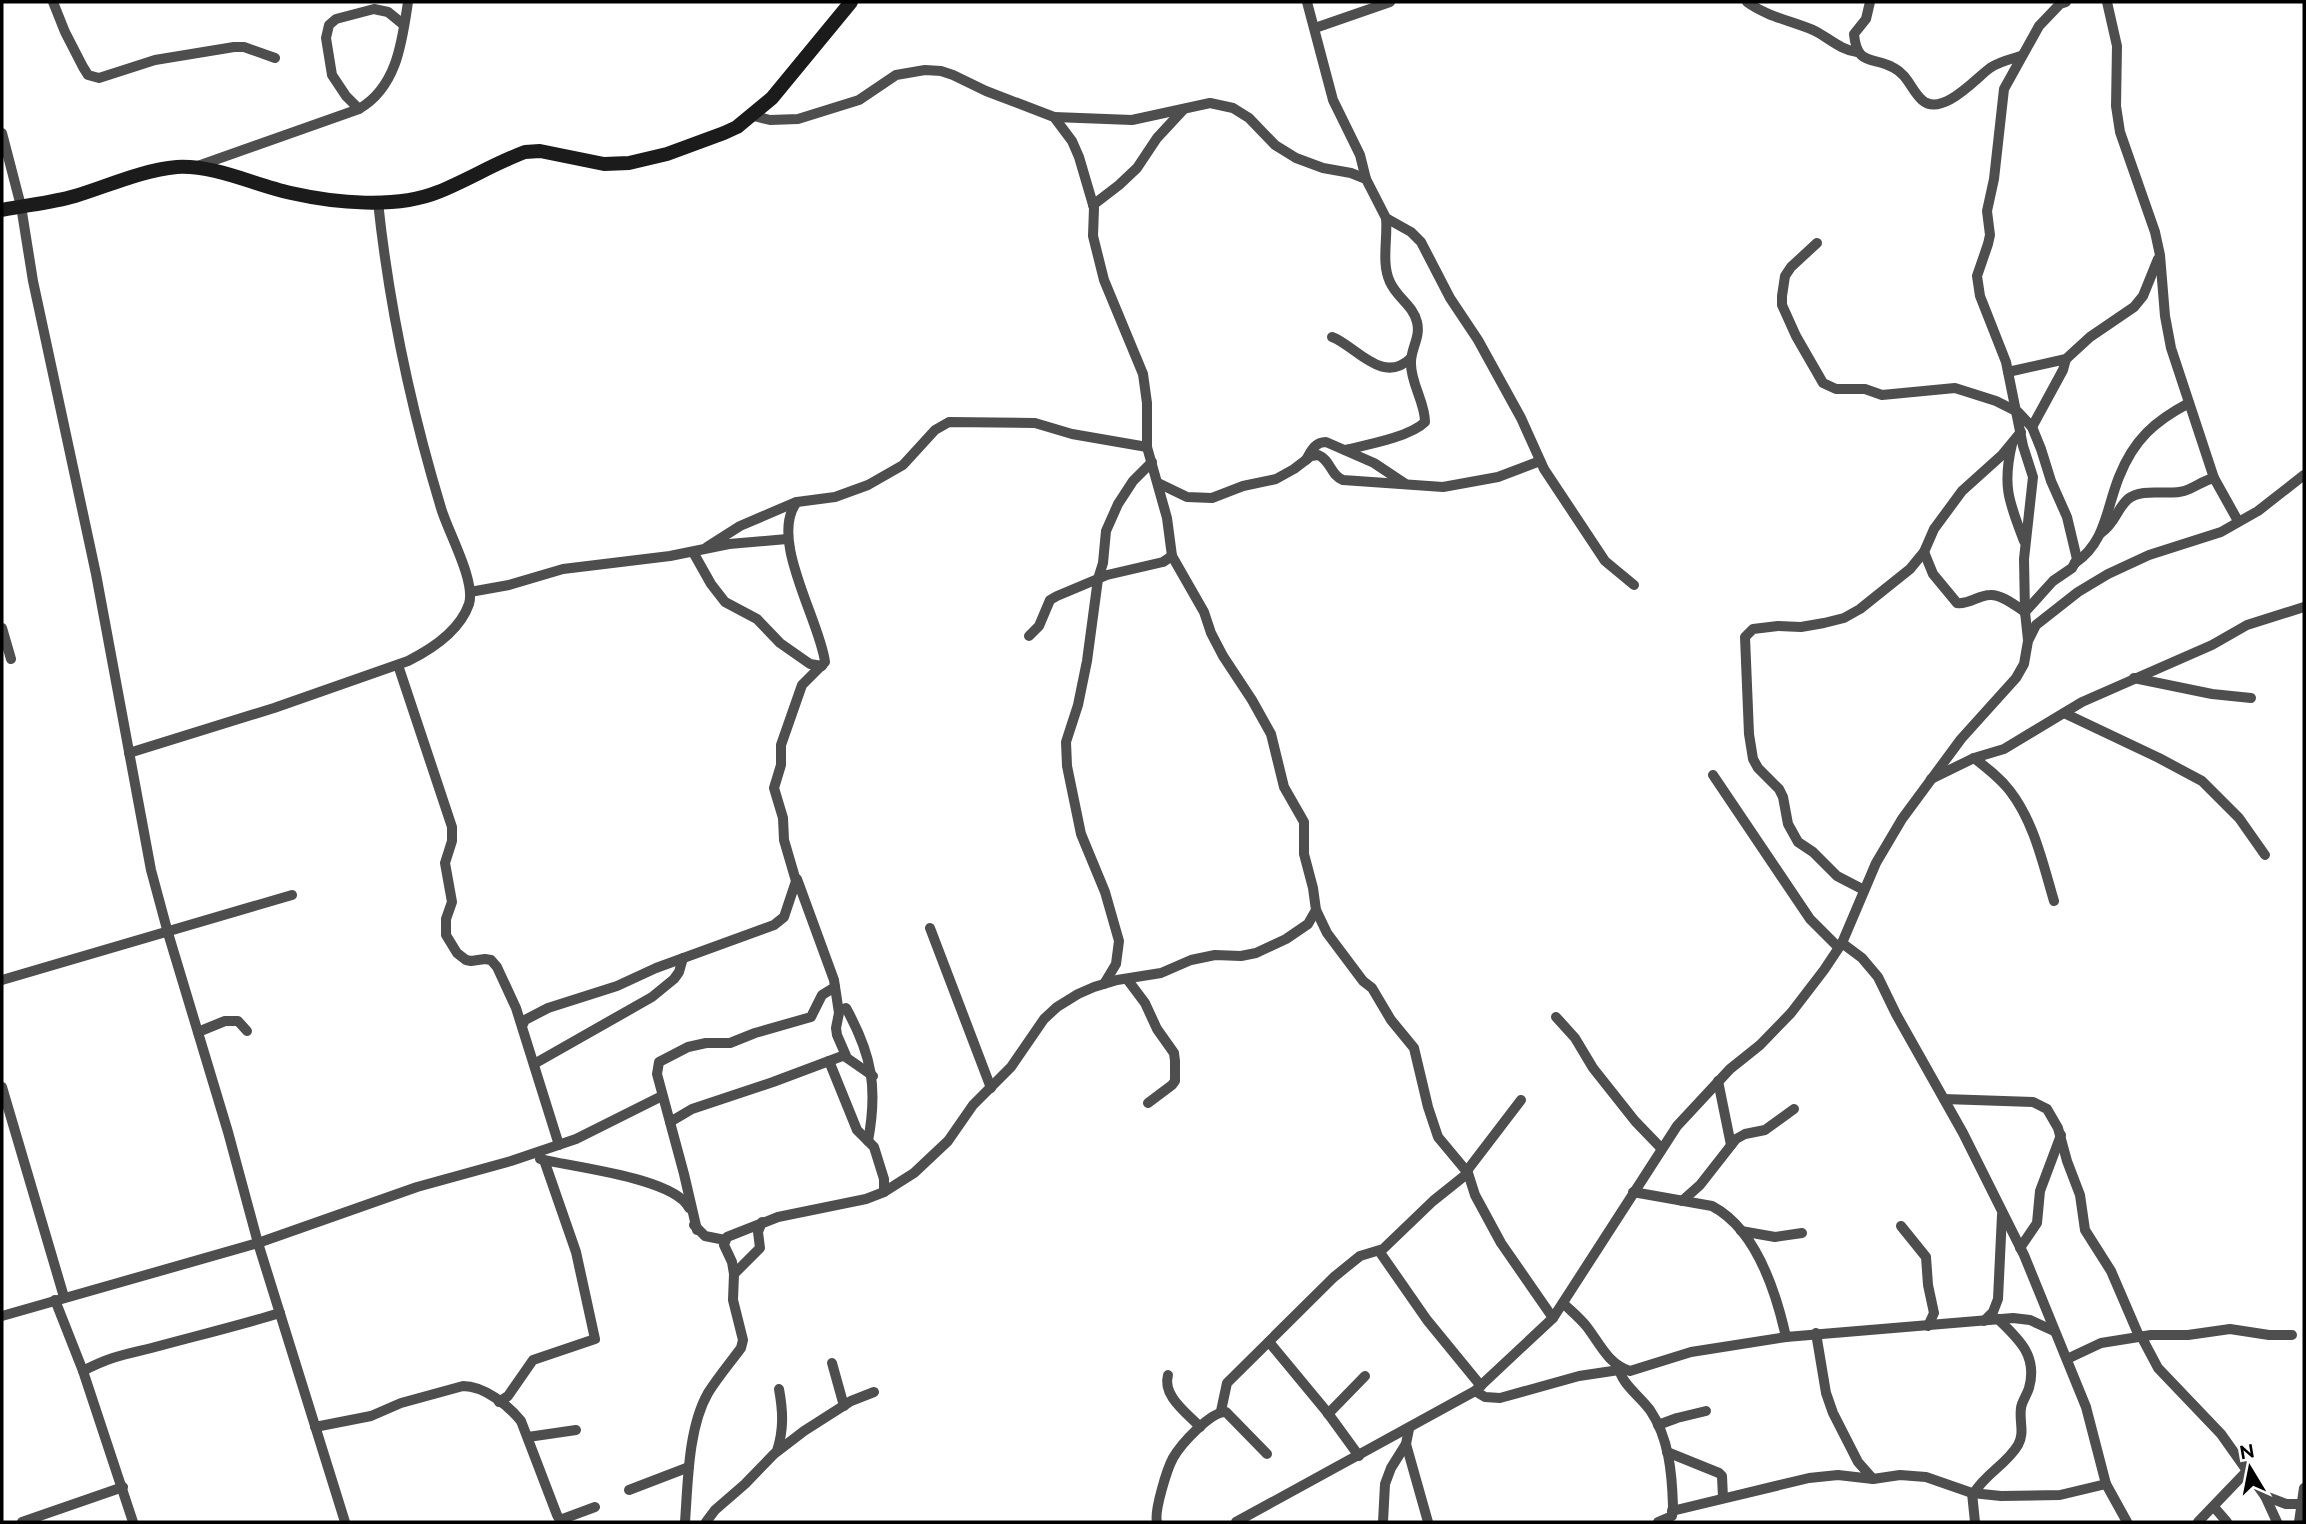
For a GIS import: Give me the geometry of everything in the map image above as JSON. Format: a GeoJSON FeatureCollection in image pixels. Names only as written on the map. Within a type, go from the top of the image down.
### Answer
{"type":"FeatureCollection","features":[{"type":"Feature","properties":{"kind":"street"},"geometry":{"type":"LineString","coordinates":[[53,2],[83,67],[93,78],[155,60],[234,47],[244,47],[275,58]]}},
{"type":"Feature","properties":{"kind":"street"},"geometry":{"type":"LineString","coordinates":[[2,211],[72,197],[162,170],[192,167],[359,108],[379,95],[389,81],[408,2]]}},
{"type":"Feature","properties":{"kind":"street"},"geometry":{"type":"LineString","coordinates":[[192,167],[292,193],[379,202],[411,201],[430,195],[525,152],[540,150],[604,163],[645,160],[737,127],[772,98],[851,2]]}},
{"type":"Feature","properties":{"kind":"street"},"geometry":{"type":"LineString","coordinates":[[1307,2],[1333,100],[1360,155],[1366,179],[1386,218],[1389,281],[1413,310],[1417,320],[1418,336],[1411,358],[1412,376],[1425,422],[1394,437],[1345,450]]}},
{"type":"Feature","properties":{"kind":"street"},"geometry":{"type":"LineString","coordinates":[[1315,28],[1390,2]]}},
{"type":"Feature","properties":{"kind":"street"},"geometry":{"type":"LineString","coordinates":[[1747,2],[1764,12],[1816,32],[1864,58],[1893,67],[1901,72],[1923,101],[1929,103],[1948,101],[1990,68],[2021,56]]}},
{"type":"Feature","properties":{"kind":"street"},"geometry":{"type":"LineString","coordinates":[[1857,52],[1854,34],[1866,19],[1870,2]]}},
{"type":"Feature","properties":{"kind":"street"},"geometry":{"type":"LineString","coordinates":[[1236,1522],[1409,1429],[1478,1388],[1553,1318],[1606,1239],[1661,1148],[1718,1081],[1760,1045],[1791,1013],[1840,945],[1876,863],[1902,819],[1961,739],[2016,678],[2024,664],[2028,641],[2024,559],[2033,477],[2008,372],[1980,296],[1977,276],[1990,235],[1987,211],[1995,177],[2002,98],[2021,56],[2039,26],[2052,10],[2066,2]]}},
{"type":"Feature","properties":{"kind":"street"},"geometry":{"type":"LineString","coordinates":[[2107,2],[2117,46],[2116,106],[2120,132],[2155,232],[2169,337],[2214,478],[2238,521]]}},
{"type":"Feature","properties":{"kind":"street"},"geometry":{"type":"LineString","coordinates":[[359,108],[346,96],[332,75],[326,38],[329,25],[336,19],[374,9],[388,12],[404,26]]}},
{"type":"Feature","properties":{"kind":"street"},"geometry":{"type":"LineString","coordinates":[[750,116],[771,120],[798,119],[859,100],[896,75],[925,70],[940,71],[1054,117],[1132,120],[1210,103],[1233,108],[1249,118],[1283,151],[1309,163],[1366,179]]}},
{"type":"Feature","properties":{"kind":"street"},"geometry":{"type":"LineString","coordinates":[[1093,205],[1137,168],[1157,138],[1183,109]]}},
{"type":"Feature","properties":{"kind":"street"},"geometry":{"type":"LineString","coordinates":[[1054,117],[1072,141],[1079,157],[1093,205],[1095,248],[1107,292],[1143,374],[1147,403],[1147,447],[1167,518],[1172,556],[1204,611],[1211,633],[1223,656],[1271,734],[1284,787],[1303,818],[1303,849],[1316,910],[1332,940],[1363,981],[1372,988],[1391,1020],[1414,1048],[1438,1137],[1467,1172],[1475,1195],[1501,1243],[1553,1318]]}},
{"type":"Feature","properties":{"kind":"street"},"geometry":{"type":"LineString","coordinates":[[2,133],[21,206],[33,281],[96,574],[151,870],[258,1243],[345,1522]]}},
{"type":"Feature","properties":{"kind":"street"},"geometry":{"type":"LineString","coordinates":[[129,753],[274,708],[398,665],[427,652],[448,633],[469,603],[470,592],[432,482],[408,384],[387,278],[379,202]]}},
{"type":"Feature","properties":{"kind":"street"},"geometry":{"type":"LineString","coordinates":[[1386,218],[1411,232],[1421,242],[1450,298],[1478,340],[1521,418],[1540,461],[1605,561],[1634,585]]}},
{"type":"Feature","properties":{"kind":"street"},"geometry":{"type":"LineString","coordinates":[[1817,243],[1785,276],[1782,305],[1823,383],[1836,389],[1865,389],[1882,395],[1955,388],[1996,401],[2018,412],[2032,427],[2067,517],[2077,559],[2075,563]]}},
{"type":"Feature","properties":{"kind":"street"},"geometry":{"type":"LineString","coordinates":[[2032,427],[2066,359],[2090,337],[2134,307],[2143,296],[2160,255]]}},
{"type":"Feature","properties":{"kind":"street"},"geometry":{"type":"LineString","coordinates":[[1332,337],[1363,359],[1387,367],[1401,366],[1411,358]]}},
{"type":"Feature","properties":{"kind":"street"},"geometry":{"type":"LineString","coordinates":[[2008,372],[2066,359]]}},
{"type":"Feature","properties":{"kind":"street"},"geometry":{"type":"LineString","coordinates":[[2025,612],[2053,581],[2090,551],[2101,533],[2119,476],[2141,438],[2162,417],[2189,403]]}},
{"type":"Feature","properties":{"kind":"street"},"geometry":{"type":"LineString","coordinates":[[697,551],[740,526],[797,502],[835,497],[868,485],[903,465],[934,430],[949,422],[1035,423],[1072,434],[1147,447]]}},
{"type":"Feature","properties":{"kind":"street"},"geometry":{"type":"LineString","coordinates":[[1864,890],[1837,877],[1813,852],[1798,842],[1788,824],[1779,789],[1758,768],[1753,759],[1749,734],[1745,637],[1753,629],[1767,626],[1801,627],[1844,618],[1910,569],[1924,552],[1934,529],[1962,491],[2021,432]]}},
{"type":"Feature","properties":{"kind":"street"},"geometry":{"type":"LineString","coordinates":[[1305,462],[1313,447],[1322,442],[1374,463],[1408,486]]}},
{"type":"Feature","properties":{"kind":"street"},"geometry":{"type":"LineString","coordinates":[[2012,443],[2006,468],[2006,484],[2011,508],[2025,545]]}},
{"type":"Feature","properties":{"kind":"street"},"geometry":{"type":"LineString","coordinates":[[1158,483],[1187,497],[1212,498],[1243,486],[1276,479],[1311,456],[1318,455],[1326,460],[1334,475],[1343,480],[1443,487],[1479,482],[1540,461]]}},
{"type":"Feature","properties":{"kind":"street"},"geometry":{"type":"LineString","coordinates":[[1104,984],[1116,964],[1119,941],[1105,892],[1081,834],[1067,766],[1066,742],[1078,705],[1087,661],[1106,531],[1133,481],[1152,462]]}},
{"type":"Feature","properties":{"kind":"street"},"geometry":{"type":"LineString","coordinates":[[2028,641],[2036,625],[2044,618],[2108,574],[2149,555],[2221,532],[2258,511],[2304,475]]}},
{"type":"Feature","properties":{"kind":"street"},"geometry":{"type":"LineString","coordinates":[[2101,533],[2111,526],[2131,497],[2183,491],[2214,478]]}},
{"type":"Feature","properties":{"kind":"street"},"geometry":{"type":"LineString","coordinates":[[797,502],[791,510],[787,539],[825,662],[802,685],[797,697],[782,745],[781,765],[774,784],[775,795],[783,818],[784,840],[835,987],[839,1013],[836,1028],[845,1055],[873,1076]]}},
{"type":"Feature","properties":{"kind":"street"},"geometry":{"type":"LineString","coordinates":[[470,592],[509,585],[564,569],[697,551],[729,544],[787,539]]}},
{"type":"Feature","properties":{"kind":"street"},"geometry":{"type":"LineString","coordinates":[[697,551],[711,584],[725,602],[757,619],[780,643],[810,664],[822,666]]}},
{"type":"Feature","properties":{"kind":"street"},"geometry":{"type":"LineString","coordinates":[[1924,552],[1933,574],[1957,603],[1966,603],[1987,594],[2025,612]]}},
{"type":"Feature","properties":{"kind":"street"},"geometry":{"type":"LineString","coordinates":[[1029,636],[1039,626],[1050,600],[1098,579],[1163,562],[1172,556]]}},
{"type":"Feature","properties":{"kind":"street"},"geometry":{"type":"LineString","coordinates":[[1929,780],[1974,758],[2004,749],[2082,702],[2212,645],[2247,625],[2304,607]]}},
{"type":"Feature","properties":{"kind":"street"},"geometry":{"type":"LineString","coordinates":[[2,628],[11,659]]}},
{"type":"Feature","properties":{"kind":"street"},"geometry":{"type":"LineString","coordinates":[[398,665],[452,827],[452,841],[445,863],[452,902],[446,919],[446,935],[457,953],[466,960],[491,960],[497,967],[522,1026],[558,1145]]}},
{"type":"Feature","properties":{"kind":"street"},"geometry":{"type":"LineString","coordinates":[[2134,678],[2212,695],[2251,698]]}},
{"type":"Feature","properties":{"kind":"street"},"geometry":{"type":"LineString","coordinates":[[2064,713],[2202,781],[2239,818],[2264,855]]}},
{"type":"Feature","properties":{"kind":"street"},"geometry":{"type":"LineString","coordinates":[[1974,758],[1997,776],[2016,799],[2030,827],[2054,901]]}},
{"type":"Feature","properties":{"kind":"street"},"geometry":{"type":"LineString","coordinates":[[1713,775],[1810,919],[1840,945],[1862,958],[1878,978],[2020,1248],[2085,1407],[2106,1484],[2127,1522]]}},
{"type":"Feature","properties":{"kind":"street"},"geometry":{"type":"LineString","coordinates":[[522,1026],[525,1020],[548,1008],[617,986],[779,922],[784,917],[794,891],[795,875]]}},
{"type":"Feature","properties":{"kind":"street"},"geometry":{"type":"LineString","coordinates":[[2,980],[292,895]]}},
{"type":"Feature","properties":{"kind":"street"},"geometry":{"type":"LineString","coordinates":[[522,1157],[627,1177],[672,1192],[686,1201],[697,1230],[705,1236],[725,1240],[762,1222],[866,1199],[884,1192],[930,1159],[947,1141],[968,1110],[1011,1067],[1049,1013],[1078,994],[1104,984],[1161,973],[1204,957],[1256,953],[1286,939],[1308,924],[1316,910]]}},
{"type":"Feature","properties":{"kind":"street"},"geometry":{"type":"LineString","coordinates":[[930,928],[991,1088]]}},
{"type":"Feature","properties":{"kind":"street"},"geometry":{"type":"LineString","coordinates":[[534,1064],[652,997],[674,979],[683,958]]}},
{"type":"Feature","properties":{"kind":"street"},"geometry":{"type":"LineString","coordinates":[[1127,979],[1145,1003],[1157,1029],[1169,1044],[1175,1060],[1175,1081],[1148,1103]]}},
{"type":"Feature","properties":{"kind":"street"},"geometry":{"type":"LineString","coordinates":[[697,1230],[662,1096],[657,1066],[663,1058],[688,1047],[706,1043],[730,1043],[811,1017],[822,995],[835,987]]}},
{"type":"Feature","properties":{"kind":"street"},"geometry":{"type":"LineString","coordinates":[[846,1008],[873,1076],[874,1107],[868,1141]]}},
{"type":"Feature","properties":{"kind":"street"},"geometry":{"type":"LineString","coordinates":[[1556,1017],[1575,1038],[1593,1068],[1635,1121],[1661,1148]]}},
{"type":"Feature","properties":{"kind":"street"},"geometry":{"type":"LineString","coordinates":[[198,1032],[232,1021],[238,1021],[247,1031]]}},
{"type":"Feature","properties":{"kind":"street"},"geometry":{"type":"LineString","coordinates":[[670,1122],[692,1109],[845,1055]]}},
{"type":"Feature","properties":{"kind":"street"},"geometry":{"type":"LineString","coordinates":[[829,1060],[857,1130],[874,1147],[884,1179],[884,1192]]}},
{"type":"Feature","properties":{"kind":"street"},"geometry":{"type":"LineString","coordinates":[[1718,1081],[1731,1145]]}},
{"type":"Feature","properties":{"kind":"street"},"geometry":{"type":"LineString","coordinates":[[2,1087],[60,1299],[133,1522]]}},
{"type":"Feature","properties":{"kind":"street"},"geometry":{"type":"LineString","coordinates":[[2,1316],[258,1243],[417,1187],[576,1139],[662,1096]]}},
{"type":"Feature","properties":{"kind":"street"},"geometry":{"type":"LineString","coordinates":[[1944,1099],[2033,1102],[2047,1109],[2061,1135],[2067,1161],[2080,1195],[2085,1230],[2111,1271],[2140,1336],[2158,1368],[2213,1424],[2265,1496],[2277,1522]]}},
{"type":"Feature","properties":{"kind":"street"},"geometry":{"type":"LineString","coordinates":[[1157,1522],[1157,1508],[1168,1468],[1183,1445],[1221,1411],[1227,1383],[1334,1277],[1360,1256],[1379,1251],[1467,1172],[1521,1100]]}},
{"type":"Feature","properties":{"kind":"street"},"geometry":{"type":"LineString","coordinates":[[1682,1201],[1700,1185],[1731,1145],[1745,1134],[1765,1130],[1774,1125],[1794,1109]]}},
{"type":"Feature","properties":{"kind":"street"},"geometry":{"type":"LineString","coordinates":[[2020,1248],[2037,1223],[2040,1191],[2061,1135]]}},
{"type":"Feature","properties":{"kind":"street"},"geometry":{"type":"LineString","coordinates":[[499,1402],[508,1396],[533,1360],[595,1339],[576,1252],[544,1160]]}},
{"type":"Feature","properties":{"kind":"street"},"geometry":{"type":"LineString","coordinates":[[1633,1192],[1712,1206],[1723,1212],[1741,1231],[1769,1278],[1786,1337]]}},
{"type":"Feature","properties":{"kind":"street"},"geometry":{"type":"LineString","coordinates":[[1984,1321],[1993,1312],[1998,1300],[2002,1211]]}},
{"type":"Feature","properties":{"kind":"street"},"geometry":{"type":"LineString","coordinates":[[734,1274],[760,1248],[758,1232],[762,1222]]}},
{"type":"Feature","properties":{"kind":"street"},"geometry":{"type":"LineString","coordinates":[[1901,1226],[1926,1257],[1934,1313],[1928,1326]]}},
{"type":"Feature","properties":{"kind":"street"},"geometry":{"type":"LineString","coordinates":[[1741,1231],[1775,1237],[1802,1233]]}},
{"type":"Feature","properties":{"kind":"street"},"geometry":{"type":"LineString","coordinates":[[685,1522],[689,1467],[701,1408],[741,1348],[743,1340],[733,1300],[732,1262],[725,1248],[725,1240]]}},
{"type":"Feature","properties":{"kind":"street"},"geometry":{"type":"LineString","coordinates":[[1379,1251],[1485,1397],[1500,1398],[1579,1376],[1619,1368],[1630,1371],[1640,1369],[1691,1352],[1786,1337],[1998,1319],[2030,1320],[2054,1331]]}},
{"type":"Feature","properties":{"kind":"street"},"geometry":{"type":"LineString","coordinates":[[1563,1303],[1585,1325],[1602,1351],[1619,1368],[1626,1384],[1649,1409],[1658,1425],[1667,1452],[1672,1492],[1672,1516],[1658,1522]]}},
{"type":"Feature","properties":{"kind":"street"},"geometry":{"type":"LineString","coordinates":[[83,1371],[137,1349],[280,1313]]}},
{"type":"Feature","properties":{"kind":"street"},"geometry":{"type":"LineString","coordinates":[[1975,1522],[1973,1493],[2017,1447],[2022,1431],[2021,1407],[2030,1380],[2030,1357],[2027,1349],[1998,1319]]}},
{"type":"Feature","properties":{"kind":"street"},"geometry":{"type":"LineString","coordinates":[[2067,1359],[2101,1343],[2140,1336],[2188,1335],[2230,1329],[2269,1335],[2292,1335]]}},
{"type":"Feature","properties":{"kind":"street"},"geometry":{"type":"LineString","coordinates":[[1816,1334],[1826,1394],[1833,1413],[1858,1462],[1873,1479]]}},
{"type":"Feature","properties":{"kind":"street"},"geometry":{"type":"LineString","coordinates":[[1269,1342],[1359,1456]]}},
{"type":"Feature","properties":{"kind":"street"},"geometry":{"type":"LineString","coordinates":[[832,1363],[844,1406]]}},
{"type":"Feature","properties":{"kind":"street"},"geometry":{"type":"LineString","coordinates":[[1168,1375],[1166,1387],[1170,1394],[1200,1427]]}},
{"type":"Feature","properties":{"kind":"street"},"geometry":{"type":"LineString","coordinates":[[1328,1414],[1365,1376]]}},
{"type":"Feature","properties":{"kind":"street"},"geometry":{"type":"LineString","coordinates":[[315,1427],[371,1416],[401,1403],[463,1386],[479,1389],[516,1415],[528,1437],[561,1521],[595,1507]]}},
{"type":"Feature","properties":{"kind":"street"},"geometry":{"type":"LineString","coordinates":[[777,1451],[783,1432],[779,1388]]}},
{"type":"Feature","properties":{"kind":"street"},"geometry":{"type":"LineString","coordinates":[[706,1522],[715,1510],[745,1485],[777,1451],[844,1406],[866,1393],[874,1392]]}},
{"type":"Feature","properties":{"kind":"street"},"geometry":{"type":"LineString","coordinates":[[1658,1425],[1706,1410]]}},
{"type":"Feature","properties":{"kind":"street"},"geometry":{"type":"LineString","coordinates":[[1221,1411],[1233,1417],[1267,1454]]}},
{"type":"Feature","properties":{"kind":"street"},"geometry":{"type":"LineString","coordinates":[[1383,1522],[1387,1477],[1406,1444],[1409,1429]]}},
{"type":"Feature","properties":{"kind":"street"},"geometry":{"type":"LineString","coordinates":[[528,1437],[576,1430]]}},
{"type":"Feature","properties":{"kind":"street"},"geometry":{"type":"LineString","coordinates":[[1406,1444],[1427,1522]]}},
{"type":"Feature","properties":{"kind":"street"},"geometry":{"type":"LineString","coordinates":[[1667,1452],[1719,1473],[1722,1476],[1723,1498]]}},
{"type":"Feature","properties":{"kind":"street"},"geometry":{"type":"LineString","coordinates":[[629,1490],[689,1467]]}},
{"type":"Feature","properties":{"kind":"street"},"geometry":{"type":"LineString","coordinates":[[2198,1522],[2247,1471]]}},
{"type":"Feature","properties":{"kind":"street"},"geometry":{"type":"LineString","coordinates":[[1672,1510],[1826,1476],[1847,1475],[1873,1479],[1900,1475],[1926,1477],[1973,1493],[2044,1496],[2106,1484]]}},
{"type":"Feature","properties":{"kind":"street"},"geometry":{"type":"LineString","coordinates":[[22,1522],[123,1488]]}},
{"type":"Feature","properties":{"kind":"street"},"geometry":{"type":"LineString","coordinates":[[2299,1522],[2304,1488]]}},
{"type":"Feature","properties":{"kind":"street"},"geometry":{"type":"LineString","coordinates":[[2265,1496],[2286,1504],[2301,1504]]}},
{"type":"Feature","properties":{"kind":"street"},"geometry":{"type":"LineString","coordinates":[[2214,1507],[2227,1522]]}}]}
